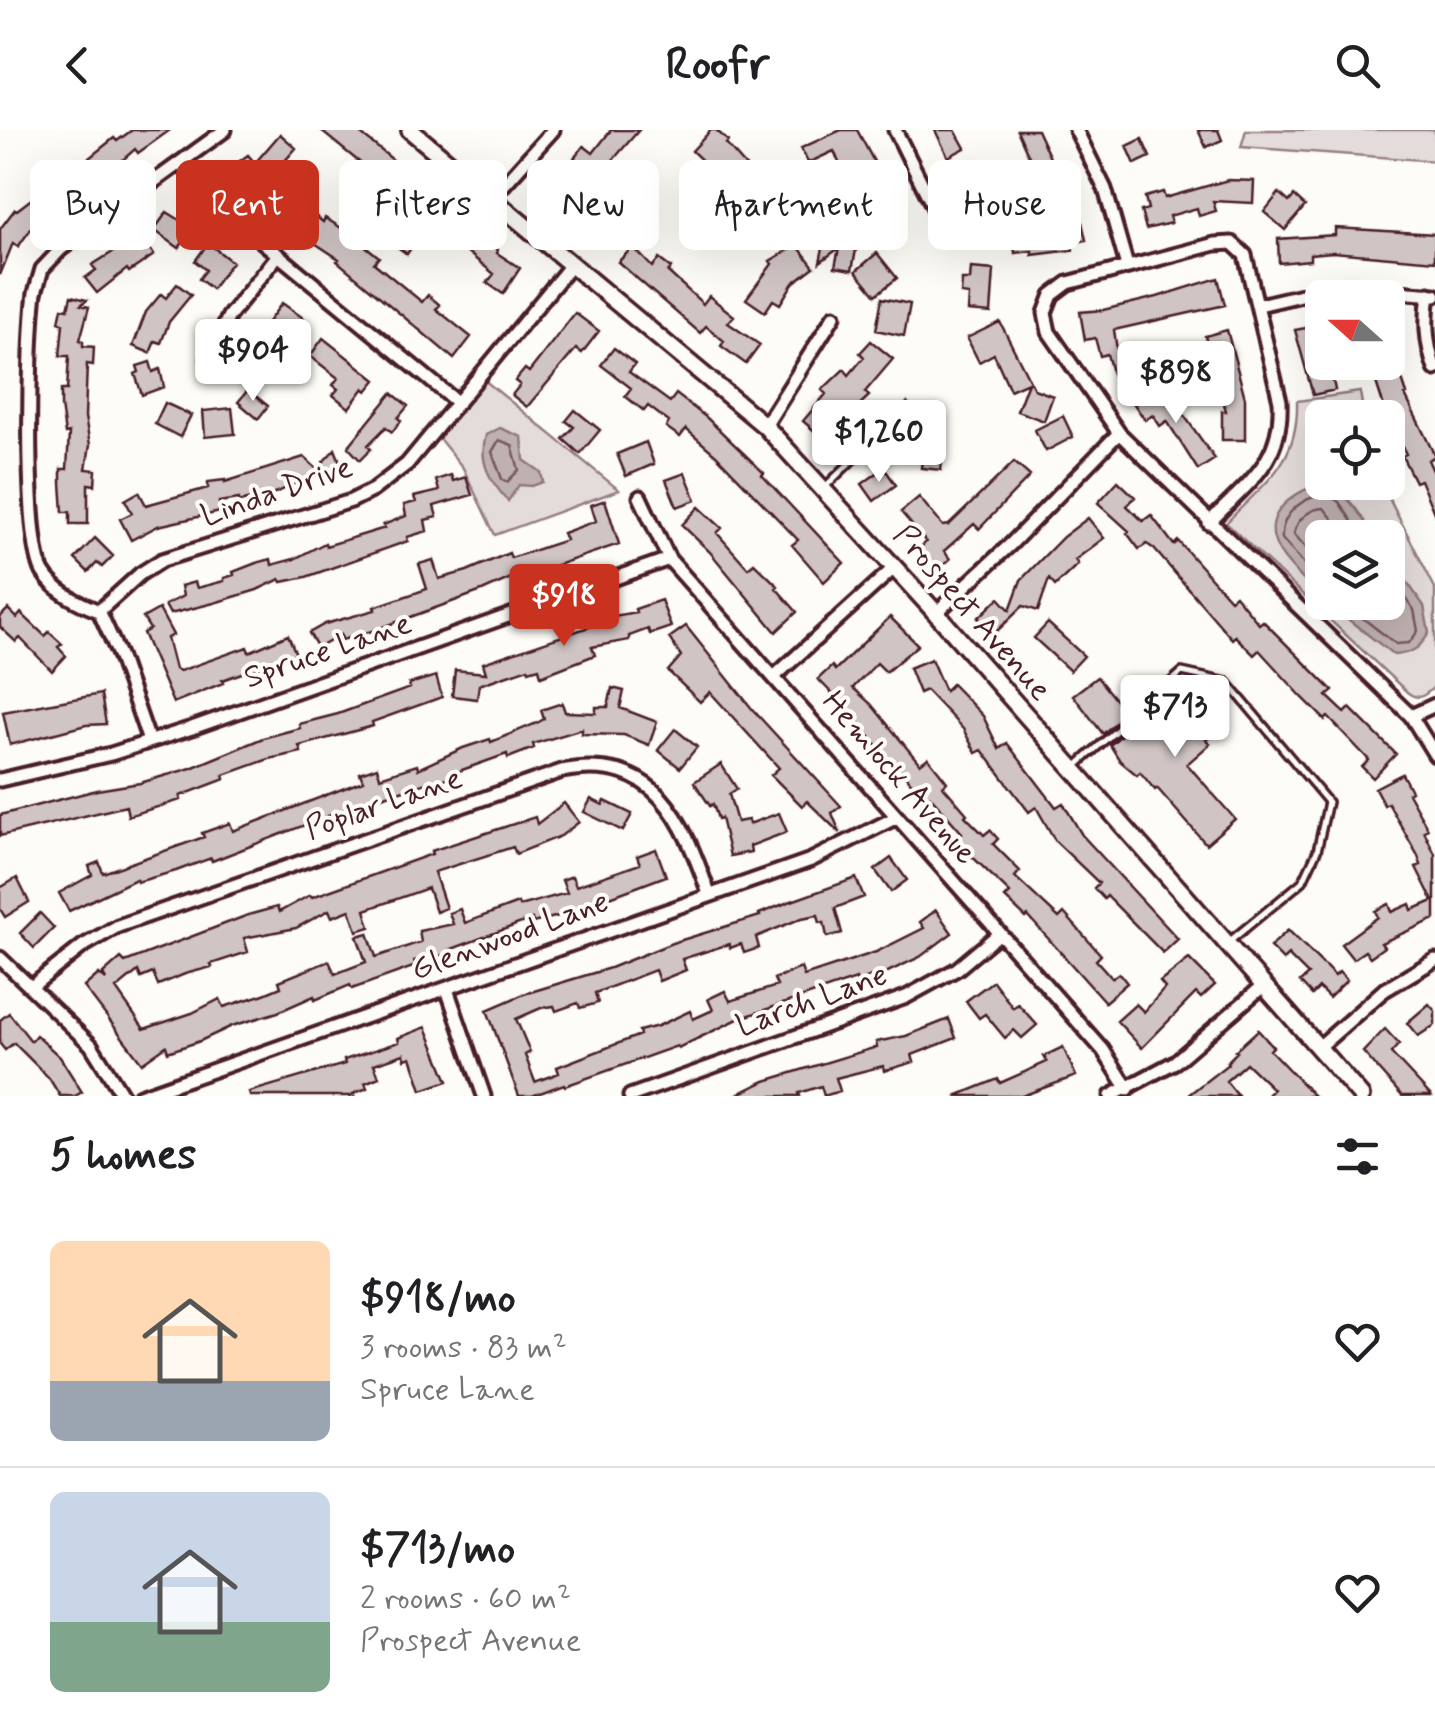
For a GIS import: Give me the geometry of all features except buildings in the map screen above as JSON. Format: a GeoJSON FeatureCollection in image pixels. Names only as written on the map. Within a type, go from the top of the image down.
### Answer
{"type":"FeatureCollection","features":[{"type":"Feature","properties":{"kind":"street"},"geometry":{"type":"LineString","coordinates":[[184,160],[225,130]]}},
{"type":"Feature","properties":{"kind":"street","name":"Prospect Avenue"},"geometry":{"type":"LineString","coordinates":[[410,130],[446,160]]}},
{"type":"Feature","properties":{"kind":"street"},"geometry":{"type":"LineString","coordinates":[[507,181],[553,130]]}},
{"type":"Feature","properties":{"kind":"street"},"geometry":{"type":"LineString","coordinates":[[895,130],[928,196]]}},
{"type":"Feature","properties":{"kind":"street"},"geometry":{"type":"LineString","coordinates":[[1076,130],[1105,188],[1127,266]]}},
{"type":"Feature","properties":{"kind":"street"},"geometry":{"type":"LineString","coordinates":[[149,741],[99,612],[73,602],[44,574],[34,550],[35,293],[42,269],[61,249],[176,166]]}},
{"type":"Feature","properties":{"kind":"street","name":"Prospect Avenue"},"geometry":{"type":"LineString","coordinates":[[507,211],[765,426],[936,613],[1361,1096]]}},
{"type":"Feature","properties":{"kind":"street"},"geometry":{"type":"LineString","coordinates":[[1209,523],[1261,468],[1278,439],[1280,400],[1259,305],[1246,255],[1232,243],[1215,244],[1068,283],[1052,295],[1045,320],[1049,332],[1119,433],[1209,523],[1412,716],[1435,756]]}},
{"type":"Feature","properties":{"kind":"street"},"geometry":{"type":"LineString","coordinates":[[271,250],[458,403]]}},
{"type":"Feature","properties":{"kind":"street"},"geometry":{"type":"LineString","coordinates":[[208,359],[228,316],[278,256]]}},
{"type":"Feature","properties":{"kind":"street","name":"Linda Drive"},"geometry":{"type":"LineString","coordinates":[[99,612],[140,574],[162,560],[322,511],[373,490],[407,464],[571,266]]}},
{"type":"Feature","properties":{"kind":"street"},"geometry":{"type":"LineString","coordinates":[[1259,305],[1336,287],[1432,294],[1426,316],[1427,347],[1435,369]]}},
{"type":"Feature","properties":{"kind":"street"},"geometry":{"type":"LineString","coordinates":[[765,426],[834,316]]}},
{"type":"Feature","properties":{"kind":"street"},"geometry":{"type":"LineString","coordinates":[[936,613],[1011,544],[1119,433]]}},
{"type":"Feature","properties":{"kind":"street","name":"Hemlock Avenue"},"geometry":{"type":"LineString","coordinates":[[640,497],[668,558],[1103,1050],[1128,1089]]}},
{"type":"Feature","properties":{"kind":"street","name":"Spruce Lane"},"geometry":{"type":"LineString","coordinates":[[0,780],[112,754],[350,674],[668,558]]}},
{"type":"Feature","properties":{"kind":"street"},"geometry":{"type":"LineString","coordinates":[[774,676],[895,567]]}},
{"type":"Feature","properties":{"kind":"street"},"geometry":{"type":"LineString","coordinates":[[1412,716],[1435,705]]}},
{"type":"Feature","properties":{"kind":"street","name":"Poplar Lane"},"geometry":{"type":"LineString","coordinates":[[32,986],[83,946],[118,926],[562,771],[584,767],[624,772],[660,794],[682,826],[710,894]]}},
{"type":"Feature","properties":{"kind":"street","name":"Glenwood Lane"},"geometry":{"type":"LineString","coordinates":[[140,1096],[810,860],[895,818]]}},
{"type":"Feature","properties":{"kind":"street","name":"Larch Lane"},"geometry":{"type":"LineString","coordinates":[[630,1096],[906,997],[958,969],[1000,933]]}},
{"type":"Feature","properties":{"kind":"street"},"geometry":{"type":"LineString","coordinates":[[0,958],[91,1045],[123,1096]]}},
{"type":"Feature","properties":{"kind":"street"},"geometry":{"type":"LineString","coordinates":[[1319,1047],[1384,991],[1435,960]]}},
{"type":"Feature","properties":{"kind":"street"},"geometry":{"type":"LineString","coordinates":[[1111,1096],[1176,1062],[1263,986]]}},
{"type":"Feature","properties":{"kind":"street"},"geometry":{"type":"LineString","coordinates":[[446,989],[484,1096]]}},
{"type":"Feature","properties":{"kind":"lane"},"geometry":{"type":"LineString","coordinates":[[824,488],[871,442]]}},
{"type":"Feature","properties":{"kind":"lane"},"geometry":{"type":"LineString","coordinates":[[1072,769],[1182,672],[1228,682],[1328,802],[1317,851],[1303,882],[1226,944]]}},
{"type":"Feature","properties":{"kind":"shaded area"},"geometry":{"type":"Polygon","coordinates":[[[1246,130],[1435,130],[1435,161],[1241,147],[1246,130]]]}},
{"type":"Feature","properties":{"kind":"shaded area"},"geometry":{"type":"Polygon","coordinates":[[[483,379],[619,490],[495,535],[463,468],[437,436],[483,379]]]}},
{"type":"Feature","properties":{"kind":"shaded area"},"geometry":{"type":"Polygon","coordinates":[[[1360,392],[1361,400],[1305,400],[1305,500],[1390,500],[1400,520],[1305,520],[1305,597],[1226,523],[1277,470],[1286,456],[1296,422],[1297,401],[1360,392]]]}},
{"type":"Feature","properties":{"kind":"shaded area"},"geometry":{"type":"Polygon","coordinates":[[[1405,530],[1435,588],[1435,686],[1422,696],[1407,692],[1330,620],[1405,620],[1405,530]]]}},
{"type":"Feature","properties":{"kind":"water"},"geometry":{"type":"Polygon","coordinates":[[[500,428],[522,437],[524,460],[541,472],[543,482],[519,485],[508,501],[491,478],[484,454],[486,435],[500,428]]]}},
{"type":"Feature","properties":{"kind":"water"},"geometry":{"type":"Polygon","coordinates":[[[1305,490],[1305,500],[1348,500],[1363,520],[1305,520],[1305,582],[1283,558],[1273,534],[1280,509],[1305,490]]]}},
{"type":"Feature","properties":{"kind":"water"},"geometry":{"type":"Polygon","coordinates":[[[1405,579],[1424,606],[1429,633],[1415,649],[1394,655],[1349,620],[1405,620],[1405,579]]]}}]}
